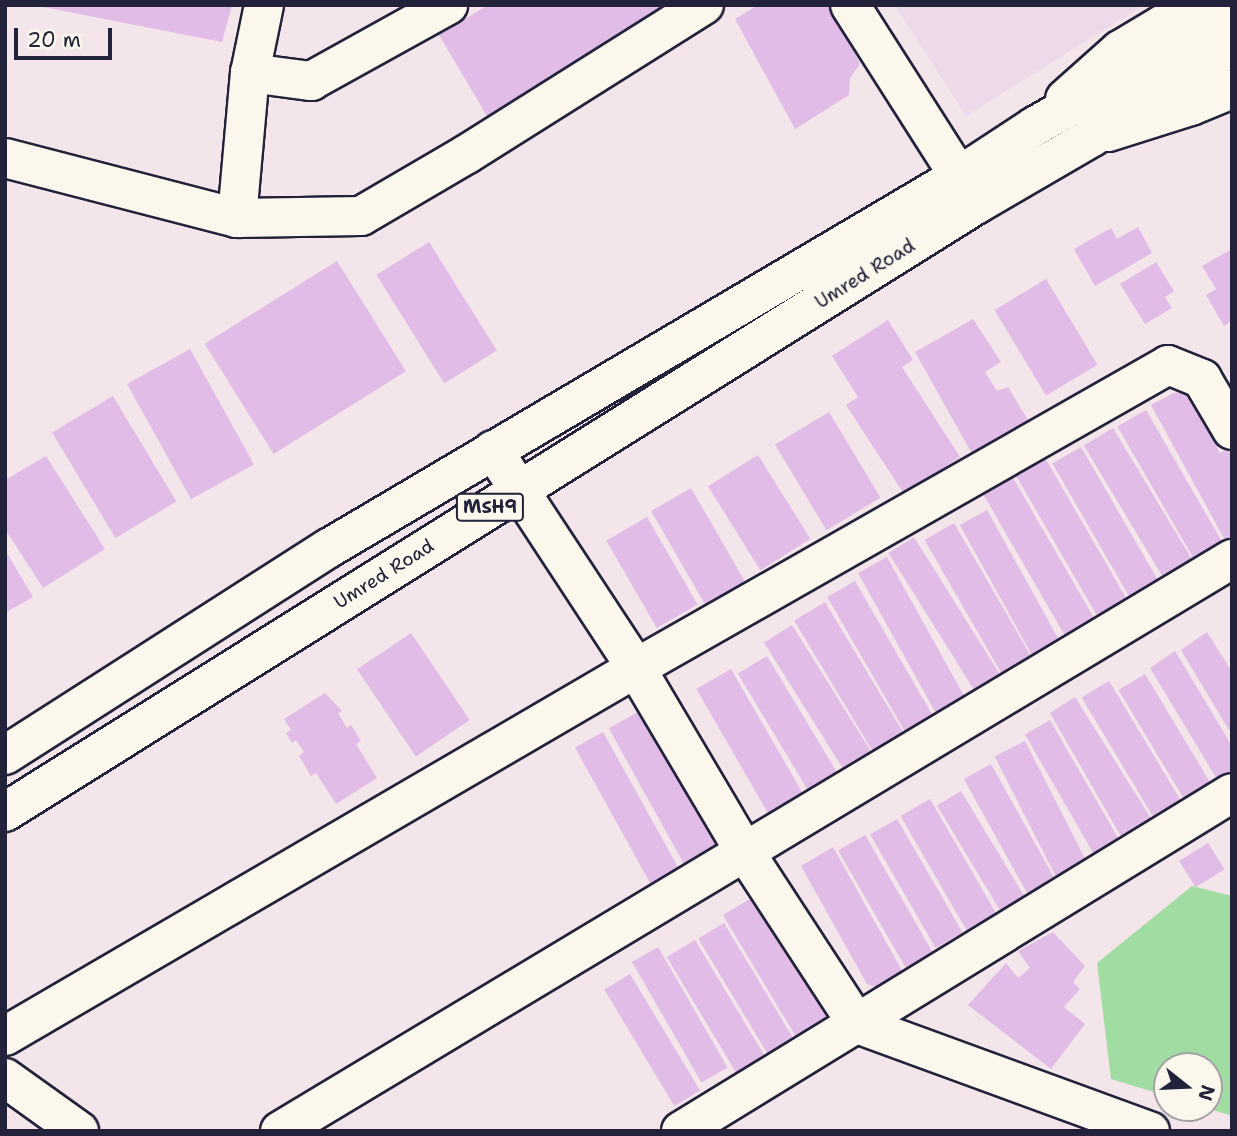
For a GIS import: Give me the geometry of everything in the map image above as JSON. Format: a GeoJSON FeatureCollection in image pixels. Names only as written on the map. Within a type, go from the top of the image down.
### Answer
{"type":"FeatureCollection","features":[{"type":"Feature","properties":{"kind":"street"},"geometry":{"type":"LineString","coordinates":[[237,219],[250,73],[264,5]]}},
{"type":"Feature","properties":{"kind":"street"},"geometry":{"type":"LineString","coordinates":[[250,73],[311,81],[448,5]]}},
{"type":"Feature","properties":{"kind":"street"},"geometry":{"type":"LineString","coordinates":[[5,158],[237,219],[362,216],[467,154],[704,5]]}},
{"type":"Feature","properties":{"kind":"street"},"geometry":{"type":"LineString","coordinates":[[850,5],[968,190]]}},
{"type":"Feature","properties":{"kind":"street"},"geometry":{"type":"LineString","coordinates":[[968,190],[1120,51],[1195,5]]}},
{"type":"Feature","properties":{"kind":"street"},"geometry":{"type":"LineString","coordinates":[[1035,126],[1232,14]]}},
{"type":"Feature","properties":{"kind":"street"},"geometry":{"type":"LineString","coordinates":[[1092,137],[1232,46]]}},
{"type":"Feature","properties":{"kind":"street"},"geometry":{"type":"LineString","coordinates":[[5,755],[329,548],[493,450],[968,190],[1092,137],[1191,106],[1232,89]]}},
{"type":"Feature","properties":{"kind":"street","name":"Umred Road"},"geometry":{"type":"LineString","coordinates":[[5,812],[518,489],[968,190]]}},
{"type":"Feature","properties":{"kind":"street"},"geometry":{"type":"LineString","coordinates":[[5,1036],[636,668],[1168,365],[1202,379],[1232,430]]}},
{"type":"Feature","properties":{"kind":"street"},"geometry":{"type":"LineString","coordinates":[[493,450],[636,668],[745,852],[857,1024],[1150,1131]]}},
{"type":"Feature","properties":{"kind":"street"},"geometry":{"type":"LineString","coordinates":[[280,1131],[1232,559]]}},
{"type":"Feature","properties":{"kind":"street"},"geometry":{"type":"LineString","coordinates":[[681,1131],[1232,793]]}},
{"type":"Feature","properties":{"kind":"street"},"geometry":{"type":"LineString","coordinates":[[5,1078],[79,1131]]}},
{"type":"Feature","properties":{"kind":"shaded area"},"geometry":{"type":"Polygon","coordinates":[[[895,5],[1144,5],[966,116],[895,5]]]}},
{"type":"Feature","properties":{"kind":"green space"},"geometry":{"type":"Polygon","coordinates":[[[1192,886],[1232,896],[1232,1116],[1223,1113],[1223,1052],[1153,1052],[1153,1092],[1111,1079],[1097,963],[1192,886]]]}},
{"type":"Feature","properties":{"kind":"building"},"geometry":{"type":"Polygon","coordinates":[[[33,5],[232,5],[222,42],[33,5]]]}},
{"type":"Feature","properties":{"kind":"building"},"geometry":{"type":"Polygon","coordinates":[[[488,5],[668,5],[487,116],[439,35],[488,5]]]}},
{"type":"Feature","properties":{"kind":"building"},"geometry":{"type":"Polygon","coordinates":[[[758,5],[831,5],[860,64],[850,78],[849,95],[795,129],[735,19],[758,5]]]}},
{"type":"Feature","properties":{"kind":"building"},"geometry":{"type":"Polygon","coordinates":[[[1138,227],[1152,253],[1095,286],[1074,249],[1111,228],[1117,239],[1138,227]]]}},
{"type":"Feature","properties":{"kind":"building"},"geometry":{"type":"Polygon","coordinates":[[[429,242],[497,351],[444,383],[376,275],[429,242]]]}},
{"type":"Feature","properties":{"kind":"building"},"geometry":{"type":"Polygon","coordinates":[[[1232,249],[1232,321],[1224,326],[1206,295],[1216,289],[1202,266],[1232,249]]]}},
{"type":"Feature","properties":{"kind":"building"},"geometry":{"type":"Polygon","coordinates":[[[337,261],[406,371],[274,454],[205,344],[337,261]]]}},
{"type":"Feature","properties":{"kind":"building"},"geometry":{"type":"Polygon","coordinates":[[[1156,262],[1174,291],[1165,297],[1172,308],[1145,324],[1120,284],[1156,262]]]}},
{"type":"Feature","properties":{"kind":"building"},"geometry":{"type":"Polygon","coordinates":[[[1046,279],[1098,365],[1046,396],[995,310],[1046,279]]]}},
{"type":"Feature","properties":{"kind":"building"},"geometry":{"type":"Polygon","coordinates":[[[973,319],[1001,362],[985,372],[997,391],[1008,387],[1032,427],[975,459],[915,352],[973,319]]]}},
{"type":"Feature","properties":{"kind":"building"},"geometry":{"type":"Polygon","coordinates":[[[888,320],[913,360],[902,367],[960,457],[904,494],[846,405],[858,397],[832,356],[888,320]]]}},
{"type":"Feature","properties":{"kind":"building"},"geometry":{"type":"Polygon","coordinates":[[[190,349],[254,464],[191,499],[127,384],[190,349]]]}},
{"type":"Feature","properties":{"kind":"building"},"geometry":{"type":"Polygon","coordinates":[[[1183,392],[1191,396],[1198,405],[1220,453],[1228,448],[1232,455],[1232,553],[1151,405],[1174,393],[1183,392]]]}},
{"type":"Feature","properties":{"kind":"building"},"geometry":{"type":"Polygon","coordinates":[[[113,396],[176,501],[115,538],[52,433],[113,396]]]}},
{"type":"Feature","properties":{"kind":"building"},"geometry":{"type":"Polygon","coordinates":[[[1146,410],[1224,544],[1195,561],[1117,426],[1146,410]]]}},
{"type":"Feature","properties":{"kind":"building"},"geometry":{"type":"Polygon","coordinates":[[[829,412],[881,498],[827,530],[775,444],[829,412]]]}},
{"type":"Feature","properties":{"kind":"building"},"geometry":{"type":"Polygon","coordinates":[[[1113,428],[1200,573],[1171,590],[1084,446],[1113,428]]]}},
{"type":"Feature","properties":{"kind":"building"},"geometry":{"type":"Polygon","coordinates":[[[1081,447],[1160,584],[1131,600],[1052,464],[1081,447]]]}},
{"type":"Feature","properties":{"kind":"building"},"geometry":{"type":"Polygon","coordinates":[[[758,455],[810,539],[760,570],[708,486],[758,455]]]}},
{"type":"Feature","properties":{"kind":"building"},"geometry":{"type":"Polygon","coordinates":[[[46,456],[105,549],[43,588],[5,529],[5,480],[46,456]]]}},
{"type":"Feature","properties":{"kind":"building"},"geometry":{"type":"Polygon","coordinates":[[[1044,456],[1132,609],[1103,626],[1015,473],[1044,456]]]}},
{"type":"Feature","properties":{"kind":"building"},"geometry":{"type":"Polygon","coordinates":[[[1012,476],[1100,628],[1070,645],[983,493],[1012,476]]]}},
{"type":"Feature","properties":{"kind":"building"},"geometry":{"type":"Polygon","coordinates":[[[691,488],[746,582],[706,605],[651,511],[691,488]]]}},
{"type":"Feature","properties":{"kind":"building"},"geometry":{"type":"Polygon","coordinates":[[[987,510],[1063,646],[1036,661],[960,525],[987,510]]]}},
{"type":"Feature","properties":{"kind":"building"},"geometry":{"type":"Polygon","coordinates":[[[647,517],[698,604],[657,628],[606,540],[647,517]]]}},
{"type":"Feature","properties":{"kind":"building"},"geometry":{"type":"Polygon","coordinates":[[[954,523],[1032,657],[1002,674],[925,540],[954,523]]]}},
{"type":"Feature","properties":{"kind":"building"},"geometry":{"type":"Polygon","coordinates":[[[914,537],[1001,676],[975,692],[889,553],[914,537]]]}},
{"type":"Feature","properties":{"kind":"building"},"geometry":{"type":"Polygon","coordinates":[[[5,550],[33,597],[5,613],[5,550]]]}},
{"type":"Feature","properties":{"kind":"building"},"geometry":{"type":"Polygon","coordinates":[[[887,557],[967,701],[938,717],[858,573],[887,557]]]}},
{"type":"Feature","properties":{"kind":"building"},"geometry":{"type":"Polygon","coordinates":[[[855,581],[932,715],[905,731],[827,597],[855,581]]]}},
{"type":"Feature","properties":{"kind":"building"},"geometry":{"type":"Polygon","coordinates":[[[825,602],[909,742],[878,760],[794,621],[825,602]]]}},
{"type":"Feature","properties":{"kind":"building"},"geometry":{"type":"Polygon","coordinates":[[[792,625],[874,756],[846,774],[764,642],[792,625]]]}},
{"type":"Feature","properties":{"kind":"building"},"geometry":{"type":"Polygon","coordinates":[[[1207,632],[1232,672],[1232,735],[1181,650],[1207,632]]]}},
{"type":"Feature","properties":{"kind":"building"},"geometry":{"type":"Polygon","coordinates":[[[411,633],[470,720],[416,756],[357,669],[411,633]]]}},
{"type":"Feature","properties":{"kind":"building"},"geometry":{"type":"Polygon","coordinates":[[[1175,651],[1232,746],[1232,776],[1220,784],[1150,668],[1175,651]]]}},
{"type":"Feature","properties":{"kind":"building"},"geometry":{"type":"Polygon","coordinates":[[[767,656],[838,773],[808,791],[738,674],[767,656]]]}},
{"type":"Feature","properties":{"kind":"building"},"geometry":{"type":"Polygon","coordinates":[[[731,669],[807,801],[772,821],[696,689],[731,669]]]}},
{"type":"Feature","properties":{"kind":"building"},"geometry":{"type":"Polygon","coordinates":[[[1145,674],[1213,787],[1186,803],[1118,690],[1145,674]]]}},
{"type":"Feature","properties":{"kind":"building"},"geometry":{"type":"Polygon","coordinates":[[[1109,681],[1183,804],[1156,821],[1082,697],[1109,681]]]}},
{"type":"Feature","properties":{"kind":"building"},"geometry":{"type":"Polygon","coordinates":[[[325,693],[342,711],[338,713],[347,728],[351,725],[361,741],[356,744],[377,778],[336,804],[316,773],[311,776],[299,756],[304,752],[296,740],[292,743],[286,733],[291,730],[284,719],[325,693]]]}},
{"type":"Feature","properties":{"kind":"building"},"geometry":{"type":"Polygon","coordinates":[[[1075,697],[1152,820],[1122,838],[1050,713],[1075,697]]]}},
{"type":"Feature","properties":{"kind":"building"},"geometry":{"type":"Polygon","coordinates":[[[649,706],[728,848],[687,870],[609,728],[649,706]]]}},
{"type":"Feature","properties":{"kind":"building"},"geometry":{"type":"Polygon","coordinates":[[[1050,720],[1120,841],[1095,856],[1025,734],[1050,720]]]}},
{"type":"Feature","properties":{"kind":"building"},"geometry":{"type":"Polygon","coordinates":[[[603,732],[680,871],[652,887],[575,748],[603,732]]]}},
{"type":"Feature","properties":{"kind":"building"},"geometry":{"type":"Polygon","coordinates":[[[1025,741],[1086,861],[1056,877],[995,756],[1025,741]]]}},
{"type":"Feature","properties":{"kind":"building"},"geometry":{"type":"Polygon","coordinates":[[[991,764],[1056,882],[1029,897],[964,779],[991,764]]]}},
{"type":"Feature","properties":{"kind":"building"},"geometry":{"type":"Polygon","coordinates":[[[961,791],[1027,901],[1003,915],[937,805],[961,791]]]}},
{"type":"Feature","properties":{"kind":"building"},"geometry":{"type":"Polygon","coordinates":[[[930,799],[997,915],[968,932],[901,816],[930,799]]]}},
{"type":"Feature","properties":{"kind":"building"},"geometry":{"type":"Polygon","coordinates":[[[897,819],[962,932],[936,948],[870,834],[897,819]]]}},
{"type":"Feature","properties":{"kind":"building"},"geometry":{"type":"Polygon","coordinates":[[[865,835],[933,952],[906,967],[838,850],[865,835]]]}},
{"type":"Feature","properties":{"kind":"building"},"geometry":{"type":"Polygon","coordinates":[[[1208,843],[1224,869],[1196,887],[1179,861],[1208,843]]]}},
{"type":"Feature","properties":{"kind":"building"},"geometry":{"type":"Polygon","coordinates":[[[833,847],[905,976],[883,990],[867,984],[801,866],[833,847]]]}},
{"type":"Feature","properties":{"kind":"building"},"geometry":{"type":"Polygon","coordinates":[[[758,894],[831,1016],[796,1037],[723,915],[758,894]]]}},
{"type":"Feature","properties":{"kind":"building"},"geometry":{"type":"Polygon","coordinates":[[[724,923],[793,1038],[767,1053],[698,938],[724,923]]]}},
{"type":"Feature","properties":{"kind":"building"},"geometry":{"type":"Polygon","coordinates":[[[1053,932],[1085,966],[1073,982],[1080,989],[1064,1007],[1085,1024],[1051,1069],[968,1005],[1006,963],[1018,978],[1030,968],[1018,951],[1053,932]]]}},
{"type":"Feature","properties":{"kind":"building"},"geometry":{"type":"Polygon","coordinates":[[[695,940],[765,1056],[736,1073],[667,957],[695,940]]]}},
{"type":"Feature","properties":{"kind":"building"},"geometry":{"type":"Polygon","coordinates":[[[658,947],[728,1067],[702,1082],[632,962],[658,947]]]}},
{"type":"Feature","properties":{"kind":"building"},"geometry":{"type":"Polygon","coordinates":[[[630,974],[700,1091],[674,1106],[604,989],[630,974]]]}}]}
